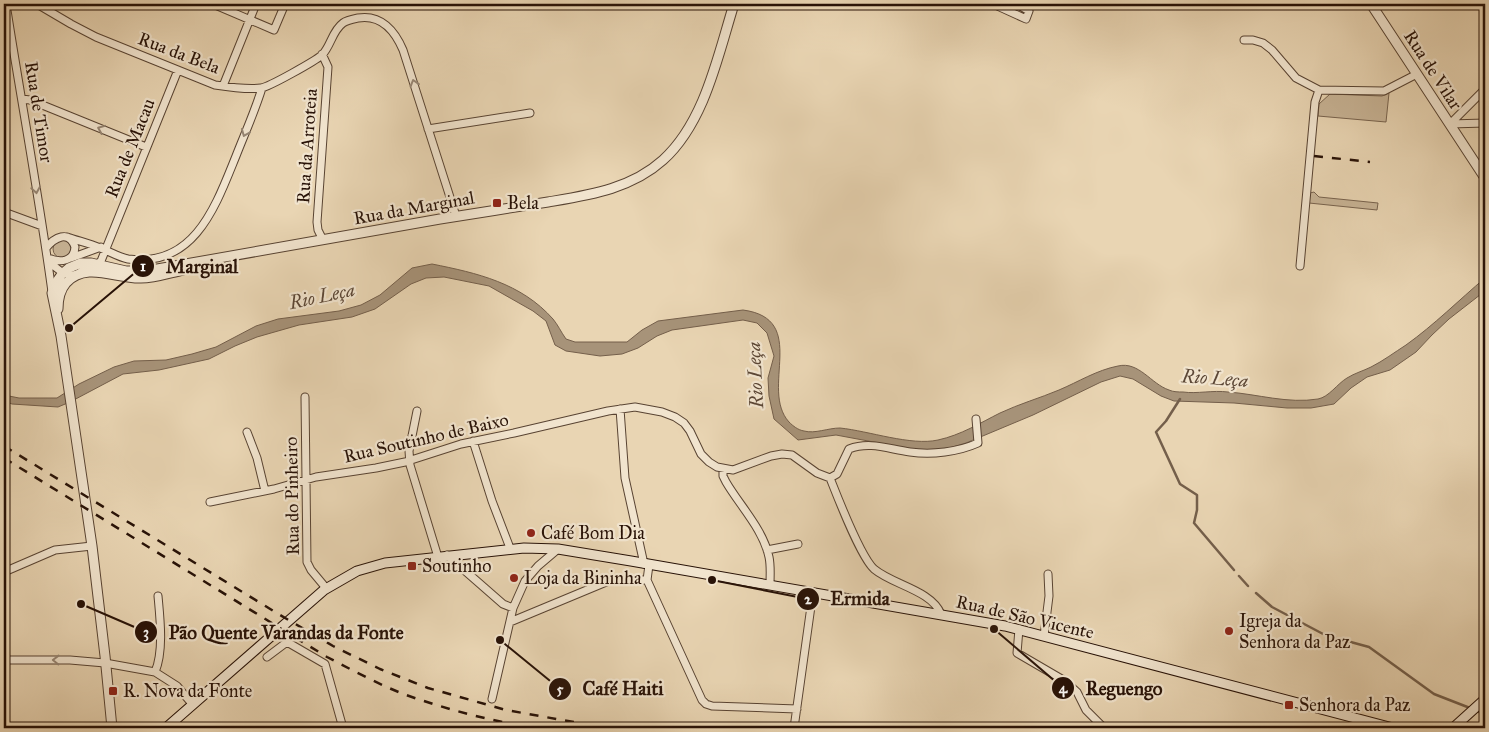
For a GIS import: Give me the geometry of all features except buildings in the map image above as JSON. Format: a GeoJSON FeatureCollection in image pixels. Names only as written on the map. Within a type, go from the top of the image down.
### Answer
{"type":"FeatureCollection","features":[{"type":"Feature","properties":{"kind":"street","name":"Rua de Timor"},"geometry":{"type":"LineString","coordinates":[[6,4],[46,248]]}},
{"type":"Feature","properties":{"kind":"street","name":"Rua da Bela"},"geometry":{"type":"LineString","coordinates":[[37,4],[96,37],[215,85],[262,88]]}},
{"type":"Feature","properties":{"kind":"street"},"geometry":{"type":"LineString","coordinates":[[213,4],[274,30],[285,4]]}},
{"type":"Feature","properties":{"kind":"street"},"geometry":{"type":"LineString","coordinates":[[223,86],[256,4]]}},
{"type":"Feature","properties":{"kind":"street","name":"Rua da Marginal"},"geometry":{"type":"LineString","coordinates":[[63,274],[69,268],[81,263],[98,264],[126,271],[146,271],[456,216],[587,196],[618,187],[632,181],[663,160],[689,130],[701,106],[734,4]]}},
{"type":"Feature","properties":{"kind":"street"},"geometry":{"type":"LineString","coordinates":[[993,4],[1026,19],[1030,11],[1017,4]]}},
{"type":"Feature","properties":{"kind":"street","name":"Rua de Vilar"},"geometry":{"type":"LineString","coordinates":[[1371,4],[1485,178]]}},
{"type":"Feature","properties":{"kind":"street"},"geometry":{"type":"LineString","coordinates":[[112,728],[92,546],[46,248],[56,238],[67,237],[116,255],[137,259],[158,257],[178,249],[190,241],[199,232],[216,202],[262,88],[322,54],[337,29],[344,22],[372,17],[386,25],[398,38],[456,216]]}},
{"type":"Feature","properties":{"kind":"street"},"geometry":{"type":"LineString","coordinates":[[1244,40],[1263,43],[1272,50],[1296,78],[1319,90],[1384,91],[1417,74]]}},
{"type":"Feature","properties":{"kind":"street","name":"Rua da Arroteia"},"geometry":{"type":"LineString","coordinates":[[322,54],[328,68],[317,222],[323,240]]}},
{"type":"Feature","properties":{"kind":"street","name":"Rua de Macau"},"geometry":{"type":"LineString","coordinates":[[103,249],[178,70]]}},
{"type":"Feature","properties":{"kind":"street"},"geometry":{"type":"LineString","coordinates":[[1450,124],[1485,89]]}},
{"type":"Feature","properties":{"kind":"street"},"geometry":{"type":"LineString","coordinates":[[1300,266],[1315,102],[1319,90]]}},
{"type":"Feature","properties":{"kind":"street"},"geometry":{"type":"LineString","coordinates":[[22,100],[30,100],[146,147]]}},
{"type":"Feature","properties":{"kind":"street"},"geometry":{"type":"LineString","coordinates":[[428,129],[530,113]]}},
{"type":"Feature","properties":{"kind":"street"},"geometry":{"type":"LineString","coordinates":[[1450,124],[1485,123]]}},
{"type":"Feature","properties":{"kind":"street"},"geometry":{"type":"LineString","coordinates":[[4,212],[42,226]]}},
{"type":"Feature","properties":{"kind":"street"},"geometry":{"type":"LineString","coordinates":[[67,237],[74,243],[75,247],[73,255],[67,260]]}},
{"type":"Feature","properties":{"kind":"street"},"geometry":{"type":"LineString","coordinates":[[109,238],[109,248],[116,255]]}},
{"type":"Feature","properties":{"kind":"street"},"geometry":{"type":"LineString","coordinates":[[48,260],[67,260],[103,249]]}},
{"type":"Feature","properties":{"kind":"street"},"geometry":{"type":"LineString","coordinates":[[59,326],[59,297],[63,287],[84,268],[98,264],[103,249]]}},
{"type":"Feature","properties":{"kind":"street"},"geometry":{"type":"LineString","coordinates":[[103,249],[105,260],[115,268]]}},
{"type":"Feature","properties":{"kind":"street","name":"Rua da Marginal"},"geometry":{"type":"LineString","coordinates":[[79,274],[95,271],[128,278],[142,278],[198,267],[227,258]]}},
{"type":"Feature","properties":{"kind":"street"},"geometry":{"type":"LineString","coordinates":[[48,260],[63,274],[79,274]]}},
{"type":"Feature","properties":{"kind":"street"},"geometry":{"type":"LineString","coordinates":[[52,293],[57,281],[63,274]]}},
{"type":"Feature","properties":{"kind":"street","name":"Rua do Pinheiro"},"geometry":{"type":"LineString","coordinates":[[305,396],[307,562],[326,588]]}},
{"type":"Feature","properties":{"kind":"street","name":"Rua Soutinho de Baixo"},"geometry":{"type":"LineString","coordinates":[[210,502],[265,491],[306,479],[409,461],[473,441],[620,409],[646,408],[675,417],[684,423],[690,431],[701,454],[709,462],[723,469]]}},
{"type":"Feature","properties":{"kind":"street"},"geometry":{"type":"LineString","coordinates":[[620,409],[625,478],[647,564],[647,580],[702,700],[706,704],[723,707],[797,709]]}},
{"type":"Feature","properties":{"kind":"street"},"geometry":{"type":"LineString","coordinates":[[417,411],[409,450],[409,461],[438,557]]}},
{"type":"Feature","properties":{"kind":"street"},"geometry":{"type":"LineString","coordinates":[[830,478],[837,474],[849,450],[860,445],[925,454],[968,448],[978,443],[976,419]]}},
{"type":"Feature","properties":{"kind":"street"},"geometry":{"type":"LineString","coordinates":[[247,432],[257,458],[265,491]]}},
{"type":"Feature","properties":{"kind":"street"},"geometry":{"type":"LineString","coordinates":[[473,441],[492,501],[510,548]]}},
{"type":"Feature","properties":{"kind":"street"},"geometry":{"type":"LineString","coordinates":[[770,585],[770,560],[767,550],[750,517],[726,482],[723,476],[723,469],[733,470],[770,456],[792,455],[817,473],[830,478],[846,517],[872,566],[880,573],[906,586],[931,602],[941,614]]}},
{"type":"Feature","properties":{"kind":"street"},"geometry":{"type":"LineString","coordinates":[[767,550],[798,544]]}},
{"type":"Feature","properties":{"kind":"street"},"geometry":{"type":"LineString","coordinates":[[4,572],[55,550],[92,546]]}},
{"type":"Feature","properties":{"kind":"street","name":"Rua de São Vicente"},"geometry":{"type":"LineString","coordinates":[[166,728],[326,588],[357,571],[385,563],[510,548],[558,549],[1019,629],[1391,728]]}},
{"type":"Feature","properties":{"kind":"street"},"geometry":{"type":"LineString","coordinates":[[492,698],[513,608],[525,581],[538,566],[558,549]]}},
{"type":"Feature","properties":{"kind":"street"},"geometry":{"type":"LineString","coordinates":[[448,555],[504,604],[513,608]]}},
{"type":"Feature","properties":{"kind":"street"},"geometry":{"type":"LineString","coordinates":[[1044,636],[1049,596],[1048,574]]}},
{"type":"Feature","properties":{"kind":"street"},"geometry":{"type":"LineString","coordinates":[[510,622],[611,580],[647,580]]}},
{"type":"Feature","properties":{"kind":"street"},"geometry":{"type":"LineString","coordinates":[[794,728],[813,592]]}},
{"type":"Feature","properties":{"kind":"street"},"geometry":{"type":"LineString","coordinates":[[155,672],[159,663],[161,621],[158,596]]}},
{"type":"Feature","properties":{"kind":"street"},"geometry":{"type":"LineString","coordinates":[[1019,629],[1017,652],[1066,681],[1077,692],[1086,710],[1104,728]]}},
{"type":"Feature","properties":{"kind":"street"},"geometry":{"type":"LineString","coordinates":[[266,658],[287,642],[325,664],[343,728]]}},
{"type":"Feature","properties":{"kind":"street"},"geometry":{"type":"LineString","coordinates":[[4,660],[70,660],[105,663],[155,672],[177,686],[193,705]]}},
{"type":"Feature","properties":{"kind":"street"},"geometry":{"type":"LineString","coordinates":[[1453,728],[1483,701]]}},
{"type":"Feature","properties":{"kind":"shaded area"},"geometry":{"type":"Polygon","coordinates":[[[1389,93],[1386,122],[1318,116],[1319,104],[1330,94],[1382,96],[1389,93]]]}},
{"type":"Feature","properties":{"kind":"shaded area"},"geometry":{"type":"Polygon","coordinates":[[[1314,192],[1319,197],[1378,203],[1377,210],[1309,203],[1310,193],[1314,192]]]}},
{"type":"Feature","properties":{"kind":"shaded area"},"geometry":{"type":"Polygon","coordinates":[[[58,240],[66,240],[71,245],[69,256],[58,258],[53,253],[53,245],[58,240]]]}},
{"type":"Feature","properties":{"kind":"shaded area"},"geometry":{"type":"Polygon","coordinates":[[[432,264],[482,276],[513,288],[527,296],[553,319],[566,339],[575,342],[627,342],[642,330],[658,321],[743,310],[763,316],[774,327],[779,341],[779,392],[781,408],[792,425],[808,432],[840,428],[915,441],[938,440],[955,435],[1007,410],[1059,390],[1095,373],[1125,365],[1139,370],[1163,387],[1174,392],[1239,393],[1284,400],[1322,398],[1347,378],[1375,365],[1406,345],[1485,278],[1485,291],[1449,319],[1416,352],[1390,370],[1367,377],[1351,388],[1334,404],[1311,408],[1287,408],[1234,403],[1174,401],[1161,396],[1133,379],[1120,376],[1101,382],[1033,415],[966,443],[949,448],[922,451],[836,435],[798,440],[774,419],[769,396],[768,378],[774,356],[767,333],[757,323],[743,320],[672,330],[657,336],[638,348],[622,354],[600,356],[566,351],[555,345],[546,321],[533,311],[489,286],[444,277],[426,278],[411,284],[375,309],[352,317],[299,325],[257,337],[209,359],[159,370],[123,374],[58,407],[12,404],[4,401],[4,395],[19,398],[57,398],[79,384],[114,367],[134,361],[166,360],[216,347],[256,326],[278,319],[339,311],[361,305],[380,295],[412,268],[432,264]]]}},
{"type":"Feature","properties":{"kind":"waterway"},"geometry":{"type":"LineString","coordinates":[[1180,399],[1166,421],[1156,432],[1180,484],[1197,495],[1197,510],[1194,523],[1234,570]]}},
{"type":"Feature","properties":{"kind":"waterway"},"geometry":{"type":"LineString","coordinates":[[1239,576],[1248,586]]}},
{"type":"Feature","properties":{"kind":"waterway"},"geometry":{"type":"LineString","coordinates":[[1256,593],[1272,607],[1325,635],[1369,647],[1434,694],[1470,708]]}},
{"type":"Feature","properties":{"kind":"waterway"},"geometry":{"type":"LineString","coordinates":[[1475,710],[1485,715]]}},
{"type":"Feature","properties":{"kind":"railway"},"geometry":{"type":"LineString","coordinates":[[1314,156],[1370,162]]}},
{"type":"Feature","properties":{"kind":"railway"},"geometry":{"type":"LineString","coordinates":[[4,446],[280,615],[333,646],[380,669],[428,688],[506,710],[607,728]]}},
{"type":"Feature","properties":{"kind":"railway"},"geometry":{"type":"LineString","coordinates":[[4,458],[327,657],[362,675],[411,697],[479,717],[536,728]]}},
{"type":"Feature","properties":{"kind":"place","name":"Bela"},"geometry":{"type":"Point","coordinates":[497,203]}},
{"type":"Feature","properties":{"kind":"place","name":"Marginal"},"geometry":{"type":"Point","coordinates":[69,328]}},
{"type":"Feature","properties":{"kind":"place","name":"Café Bom Dia"},"geometry":{"type":"Point","coordinates":[531,533]}},
{"type":"Feature","properties":{"kind":"place","name":"Soutinho"},"geometry":{"type":"Point","coordinates":[412,566]}},
{"type":"Feature","properties":{"kind":"place","name":"Loja da Bininha"},"geometry":{"type":"Point","coordinates":[514,578]}},
{"type":"Feature","properties":{"kind":"place","name":"Ermida"},"geometry":{"type":"Point","coordinates":[712,580]}},
{"type":"Feature","properties":{"kind":"place","name":"Pão Quente Varandas da Fonte"},"geometry":{"type":"Point","coordinates":[81,604]}},
{"type":"Feature","properties":{"kind":"place","name":"Reguengo"},"geometry":{"type":"Point","coordinates":[994,629]}},
{"type":"Feature","properties":{"kind":"place","name":"Igreja da Senhora da Paz"},"geometry":{"type":"Point","coordinates":[1229,631]}},
{"type":"Feature","properties":{"kind":"place","name":"Café Haiti"},"geometry":{"type":"Point","coordinates":[500,640]}},
{"type":"Feature","properties":{"kind":"place","name":"R. Nova da Fonte"},"geometry":{"type":"Point","coordinates":[113,691]}},
{"type":"Feature","properties":{"kind":"place","name":"Senhora da Paz"},"geometry":{"type":"Point","coordinates":[1289,705]}},
{"type":"Feature","properties":{"kind":"water label","name":"Rio Leça"},"geometry":{"type":"Point","coordinates":[322,296]}},
{"type":"Feature","properties":{"kind":"water label","name":"Rio Leça"},"geometry":{"type":"Point","coordinates":[755,375]}},
{"type":"Feature","properties":{"kind":"water label","name":"Rio Leça"},"geometry":{"type":"Point","coordinates":[1215,378]}}]}
